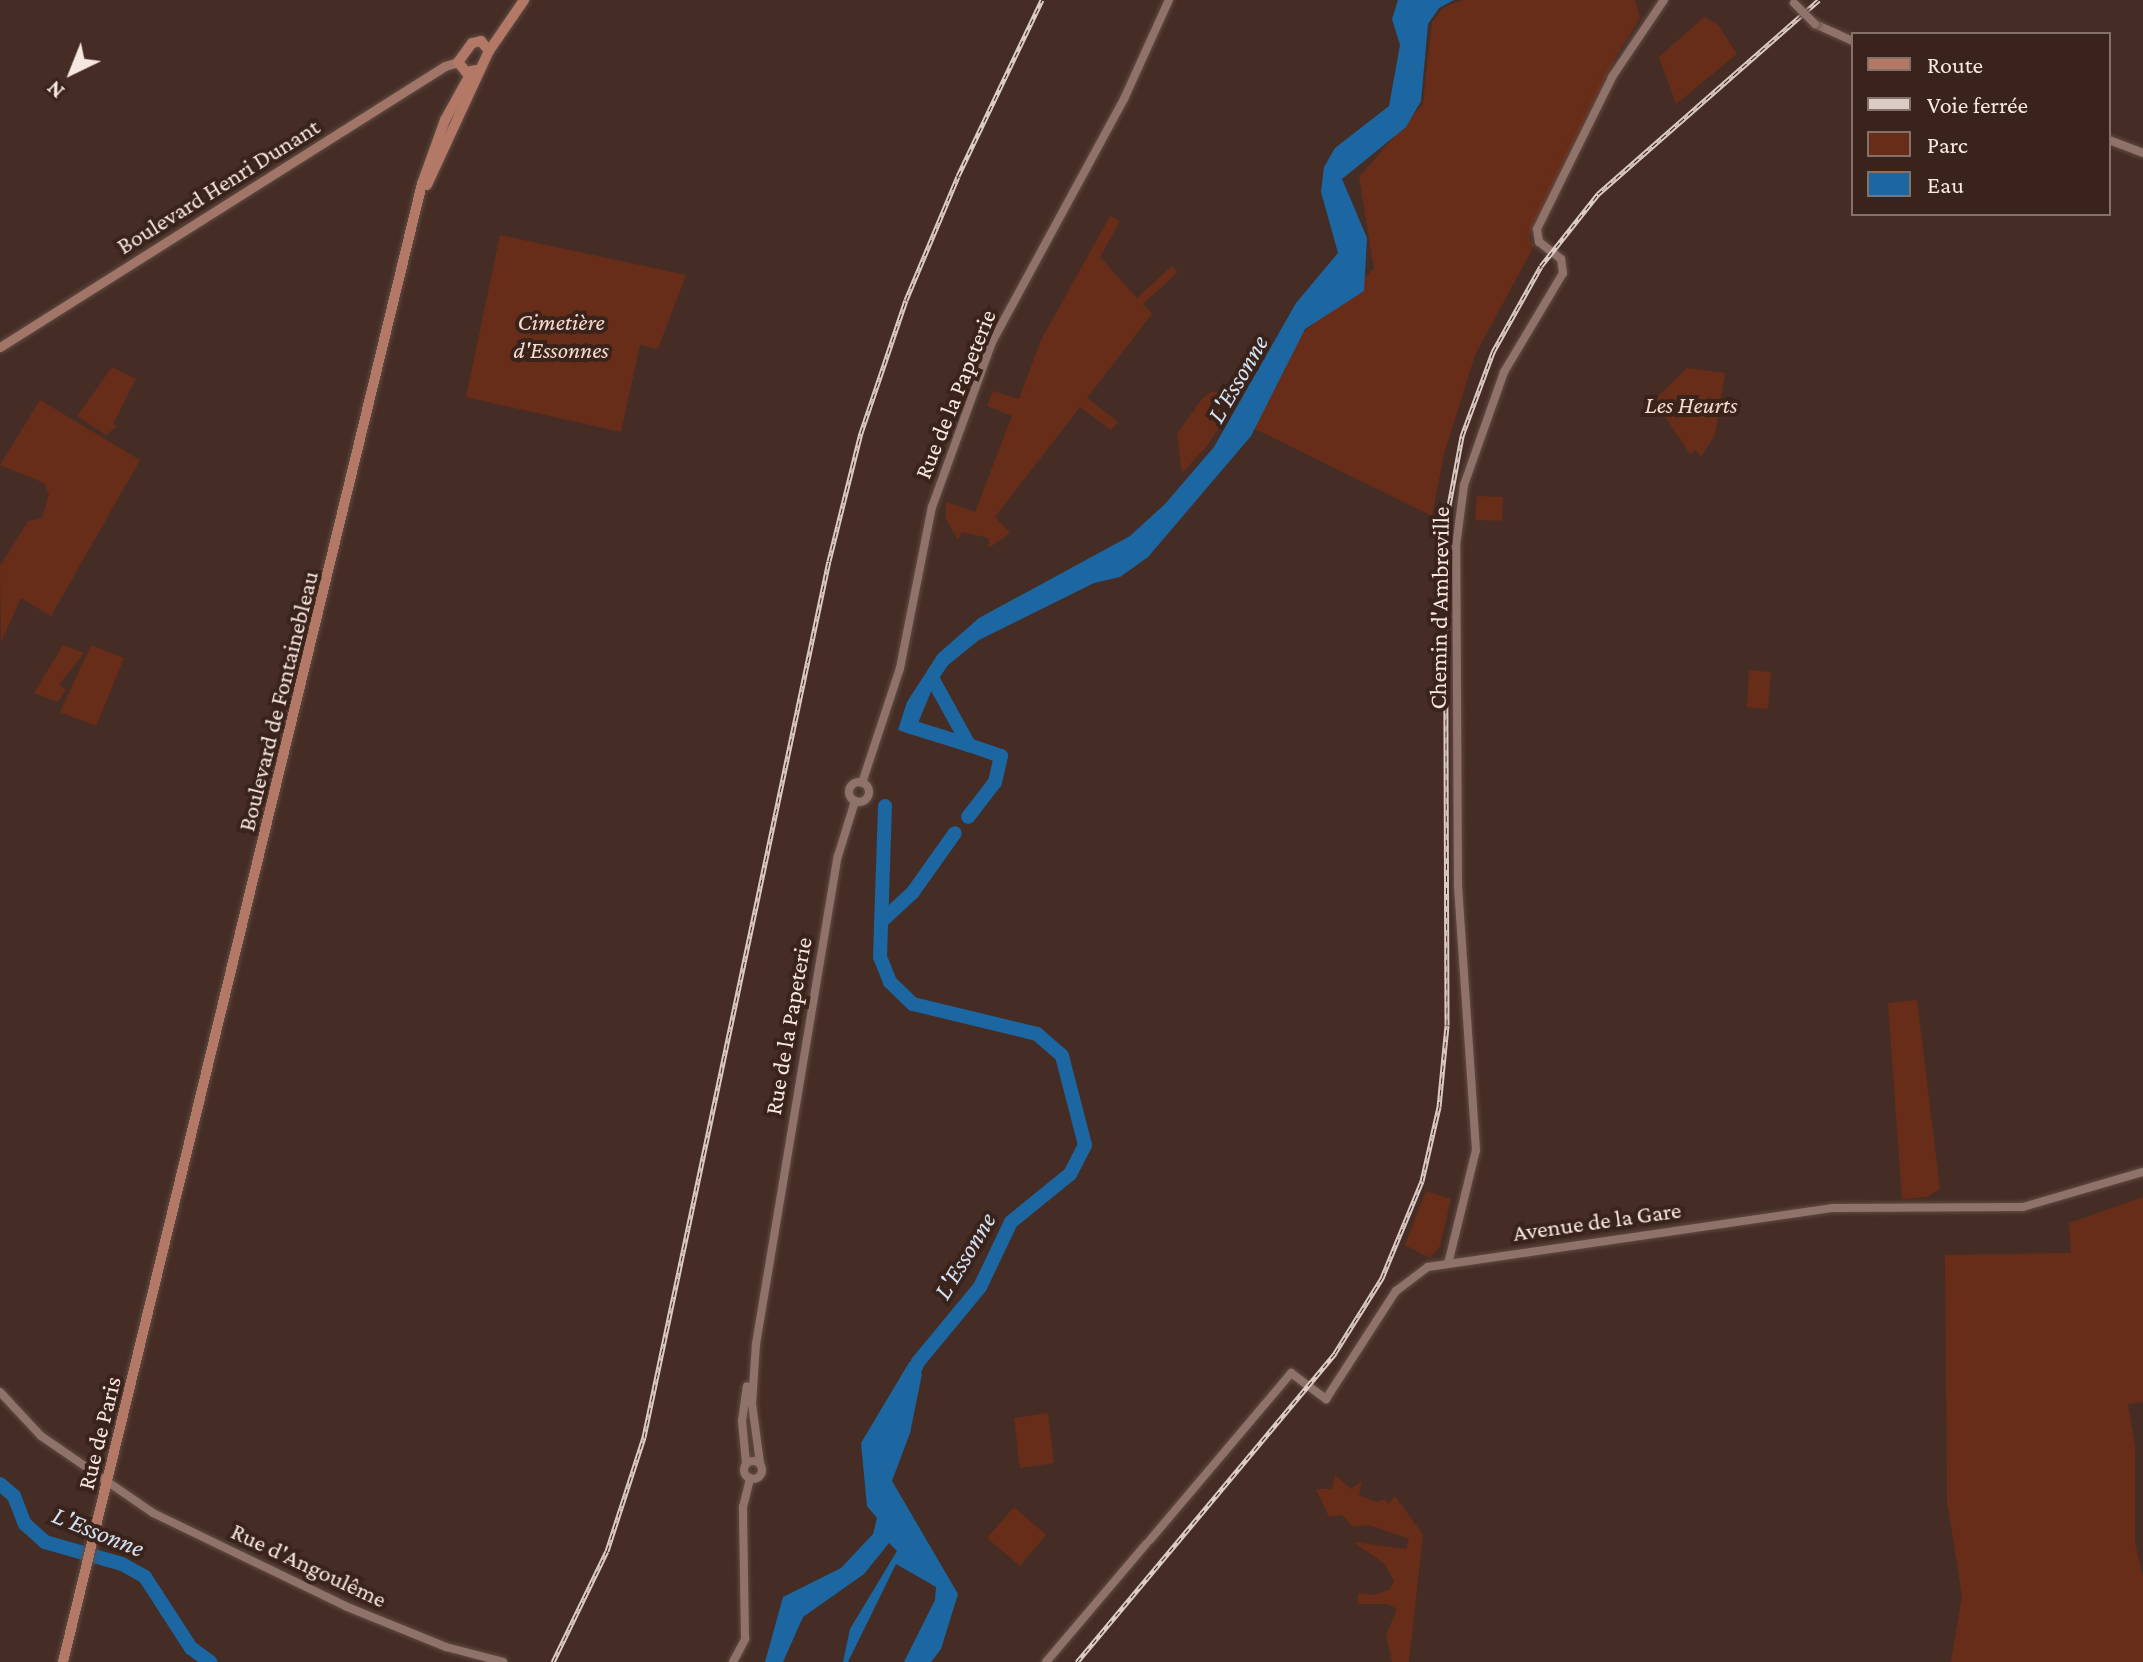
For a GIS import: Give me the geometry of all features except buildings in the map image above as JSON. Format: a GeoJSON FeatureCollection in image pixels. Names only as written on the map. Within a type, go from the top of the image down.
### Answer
{"type":"FeatureCollection","features":[{"type":"Feature","properties":{"kind":"main road"},"geometry":{"type":"LineString","coordinates":[[474,71],[458,62],[472,43],[481,41],[517,0]]}},
{"type":"Feature","properties":{"kind":"main road","name":"Boulevard de Fontainebleau"},"geometry":{"type":"LineString","coordinates":[[172,1213],[420,198],[474,71],[524,0]]}},
{"type":"Feature","properties":{"kind":"main road"},"geometry":{"type":"LineString","coordinates":[[481,41],[489,51]]}},
{"type":"Feature","properties":{"kind":"main road","name":"Boulevard Henri Dunant"},"geometry":{"type":"LineString","coordinates":[[0,347],[445,66],[458,62]]}},
{"type":"Feature","properties":{"kind":"main road","name":"Rue de Paris"},"geometry":{"type":"LineString","coordinates":[[63,1662],[172,1213]]}},
{"type":"Feature","properties":{"kind":"street","name":"Rue de la Papeterie"},"geometry":{"type":"LineString","coordinates":[[862,783],[900,668],[932,507],[992,342],[1124,99],[1169,0]]}},
{"type":"Feature","properties":{"kind":"street"},"geometry":{"type":"LineString","coordinates":[[1650,0],[1653,13]]}},
{"type":"Feature","properties":{"kind":"street"},"geometry":{"type":"LineString","coordinates":[[1653,13],[1664,0]]}},
{"type":"Feature","properties":{"kind":"street"},"geometry":{"type":"LineString","coordinates":[[1791,2],[1815,24],[1851,40]]}},
{"type":"Feature","properties":{"kind":"street","name":"Chemin d'Ambreville"},"geometry":{"type":"LineString","coordinates":[[1448,1264],[1476,1150],[1458,885],[1456,559],[1464,485],[1504,372],[1563,273],[1561,259],[1539,242],[1537,229],[1612,77],[1653,13]]}},
{"type":"Feature","properties":{"kind":"street"},"geometry":{"type":"LineString","coordinates":[[2111,141],[2143,153]]}},
{"type":"Feature","properties":{"kind":"street"},"geometry":{"type":"LineString","coordinates":[[862,783],[868,796],[855,801],[851,787],[862,783]]}},
{"type":"Feature","properties":{"kind":"street","name":"Rue de la Papeterie"},"geometry":{"type":"LineString","coordinates":[[760,1463],[753,1423],[753,1364],[838,856],[855,801]]}},
{"type":"Feature","properties":{"kind":"street","name":"Rue de la Papeterie"},"geometry":{"type":"LineString","coordinates":[[746,1463],[742,1421],[754,1326],[786,1165]]}},
{"type":"Feature","properties":{"kind":"street","name":"Avenue de la Gare"},"geometry":{"type":"LineString","coordinates":[[1046,1662],[1291,1373],[1326,1399],[1401,1285],[1421,1270],[1833,1208],[2040,1205],[2143,1172]]}},
{"type":"Feature","properties":{"kind":"street","name":"Rue d'Angoulême"},"geometry":{"type":"LineString","coordinates":[[0,1392],[41,1436],[183,1529],[345,1606],[446,1647],[503,1662]]}},
{"type":"Feature","properties":{"kind":"street"},"geometry":{"type":"LineString","coordinates":[[746,1463],[760,1463],[761,1475],[750,1478],[744,1472],[746,1463]]}},
{"type":"Feature","properties":{"kind":"street"},"geometry":{"type":"LineString","coordinates":[[733,1662],[745,1639],[743,1507],[750,1478]]}},
{"type":"Feature","properties":{"kind":"green space"},"geometry":{"type":"Polygon","coordinates":[[[1463,0],[1635,0],[1640,18],[1617,55],[1529,237],[1534,246],[1475,355],[1444,454],[1432,516],[1251,427],[1291,344],[1374,269],[1359,177],[1423,104],[1432,22],[1444,7],[1463,0]]]}},
{"type":"Feature","properties":{"kind":"green space"},"geometry":{"type":"Polygon","coordinates":[[[1704,17],[1718,25],[1737,54],[1676,104],[1659,57],[1704,17]]]}},
{"type":"Feature","properties":{"kind":"green space"},"geometry":{"type":"Polygon","coordinates":[[[1110,216],[1120,221],[1100,257],[1137,298],[1172,266],[1178,272],[1143,304],[1152,314],[1087,398],[1118,422],[1111,430],[1080,407],[995,517],[1010,533],[989,548],[989,538],[962,532],[958,540],[946,519],[946,502],[975,512],[1012,416],[987,406],[993,391],[1019,399],[1041,340],[1110,216]]]}},
{"type":"Feature","properties":{"kind":"green space","name":"Cimetière d'Essonnes"},"geometry":{"type":"Polygon","coordinates":[[[500,235],[686,275],[658,349],[640,345],[621,432],[466,397],[500,235]]]}},
{"type":"Feature","properties":{"kind":"green space"},"geometry":{"type":"Polygon","coordinates":[[[112,367],[136,379],[113,424],[117,426],[106,435],[77,416],[112,367]]]}},
{"type":"Feature","properties":{"kind":"green space","name":"Les Heurts"},"geometry":{"type":"Polygon","coordinates":[[[1687,368],[1725,373],[1715,435],[1701,457],[1696,450],[1690,454],[1654,400],[1687,368]]]}},
{"type":"Feature","properties":{"kind":"green space"},"geometry":{"type":"Polygon","coordinates":[[[1242,391],[1207,446],[1182,473],[1177,434],[1202,399],[1211,392],[1242,391]]]}},
{"type":"Feature","properties":{"kind":"green space"},"geometry":{"type":"Polygon","coordinates":[[[40,400],[140,460],[51,616],[21,598],[1,642],[0,566],[28,521],[42,518],[49,494],[44,483],[0,465],[40,400]]]}},
{"type":"Feature","properties":{"kind":"green space"},"geometry":{"type":"Polygon","coordinates":[[[1477,496],[1503,497],[1502,521],[1475,520],[1477,496]]]}},
{"type":"Feature","properties":{"kind":"green space"},"geometry":{"type":"Polygon","coordinates":[[[63,645],[84,653],[59,685],[66,690],[58,702],[34,693],[63,645]]]}},
{"type":"Feature","properties":{"kind":"green space"},"geometry":{"type":"Polygon","coordinates":[[[91,645],[124,658],[96,726],[60,712],[91,645]]]}},
{"type":"Feature","properties":{"kind":"green space"},"geometry":{"type":"Polygon","coordinates":[[[1749,670],[1771,672],[1768,709],[1747,707],[1749,670]]]}},
{"type":"Feature","properties":{"kind":"green space"},"geometry":{"type":"Polygon","coordinates":[[[1917,1000],[1940,1189],[1927,1197],[1902,1199],[1888,1003],[1917,1000]]]}},
{"type":"Feature","properties":{"kind":"green space"},"geometry":{"type":"Polygon","coordinates":[[[1426,1191],[1451,1199],[1440,1246],[1430,1258],[1405,1245],[1426,1191]]]}},
{"type":"Feature","properties":{"kind":"green space"},"geometry":{"type":"Polygon","coordinates":[[[2143,1197],[2143,1402],[2128,1404],[2135,1446],[2135,1543],[2143,1576],[2143,1662],[1951,1662],[1962,1596],[1947,1501],[1945,1255],[2071,1253],[2069,1223],[2143,1197]]]}},
{"type":"Feature","properties":{"kind":"green space"},"geometry":{"type":"Polygon","coordinates":[[[1048,1413],[1054,1463],[1020,1468],[1014,1418],[1048,1413]]]}},
{"type":"Feature","properties":{"kind":"green space"},"geometry":{"type":"Polygon","coordinates":[[[1335,1475],[1351,1489],[1362,1481],[1359,1495],[1376,1502],[1385,1499],[1388,1504],[1395,1496],[1423,1535],[1409,1662],[1392,1662],[1386,1635],[1397,1609],[1388,1604],[1358,1604],[1358,1593],[1374,1595],[1390,1589],[1394,1581],[1385,1564],[1353,1542],[1406,1549],[1409,1539],[1369,1525],[1353,1527],[1342,1515],[1329,1517],[1316,1489],[1332,1489],[1335,1475]]]}},
{"type":"Feature","properties":{"kind":"green space"},"geometry":{"type":"Polygon","coordinates":[[[1014,1507],[1046,1535],[1020,1566],[987,1538],[1014,1507]]]}},
{"type":"Feature","properties":{"kind":"water"},"geometry":{"type":"Polygon","coordinates":[[[1398,0],[1454,0],[1439,8],[1428,24],[1421,101],[1406,127],[1342,179],[1367,238],[1364,291],[1305,329],[1251,436],[1148,557],[1120,577],[1094,583],[979,640],[948,665],[933,687],[913,735],[898,730],[907,702],[938,654],[979,618],[1130,536],[1165,504],[1214,447],[1296,303],[1338,253],[1321,192],[1324,167],[1335,148],[1389,106],[1400,45],[1392,19],[1398,0]]]}},
{"type":"Feature","properties":{"kind":"water"},"geometry":{"type":"Polygon","coordinates":[[[910,1361],[922,1374],[910,1433],[892,1481],[958,1594],[941,1649],[931,1662],[904,1662],[935,1600],[936,1587],[896,1564],[848,1662],[843,1662],[850,1629],[897,1551],[889,1543],[864,1574],[803,1617],[783,1662],[765,1662],[783,1597],[841,1568],[873,1534],[877,1518],[867,1506],[861,1443],[910,1361]]]}},
{"type":"Feature","properties":{"kind":"waterway"},"geometry":{"type":"LineString","coordinates":[[932,678],[969,745],[1001,756],[995,782],[968,817]]}},
{"type":"Feature","properties":{"kind":"waterway"},"geometry":{"type":"LineString","coordinates":[[908,726],[969,745]]}},
{"type":"Feature","properties":{"kind":"waterway","name":"L'Essonne"},"geometry":{"type":"LineString","coordinates":[[885,806],[880,957],[890,982],[913,1004],[1037,1034],[1062,1056],[1085,1145],[1070,1174],[1011,1222],[980,1287],[918,1362],[908,1385]]}},
{"type":"Feature","properties":{"kind":"waterway"},"geometry":{"type":"LineString","coordinates":[[883,920],[913,892],[955,833]]}},
{"type":"Feature","properties":{"kind":"waterway","name":"L'Essonne"},"geometry":{"type":"LineString","coordinates":[[0,1484],[14,1496],[25,1524],[45,1542],[122,1564],[145,1577],[191,1648],[210,1662]]}},
{"type":"Feature","properties":{"kind":"railway"},"geometry":{"type":"LineString","coordinates":[[553,1662],[607,1551],[644,1437],[829,561],[861,433],[906,300],[958,176],[1042,0]]}},
{"type":"Feature","properties":{"kind":"railway"},"geometry":{"type":"LineString","coordinates":[[1077,1662],[1335,1353],[1382,1278],[1422,1181],[1439,1107],[1447,1025],[1445,527],[1462,436],[1493,352],[1541,266],[1598,194],[1819,0]]}}]}
